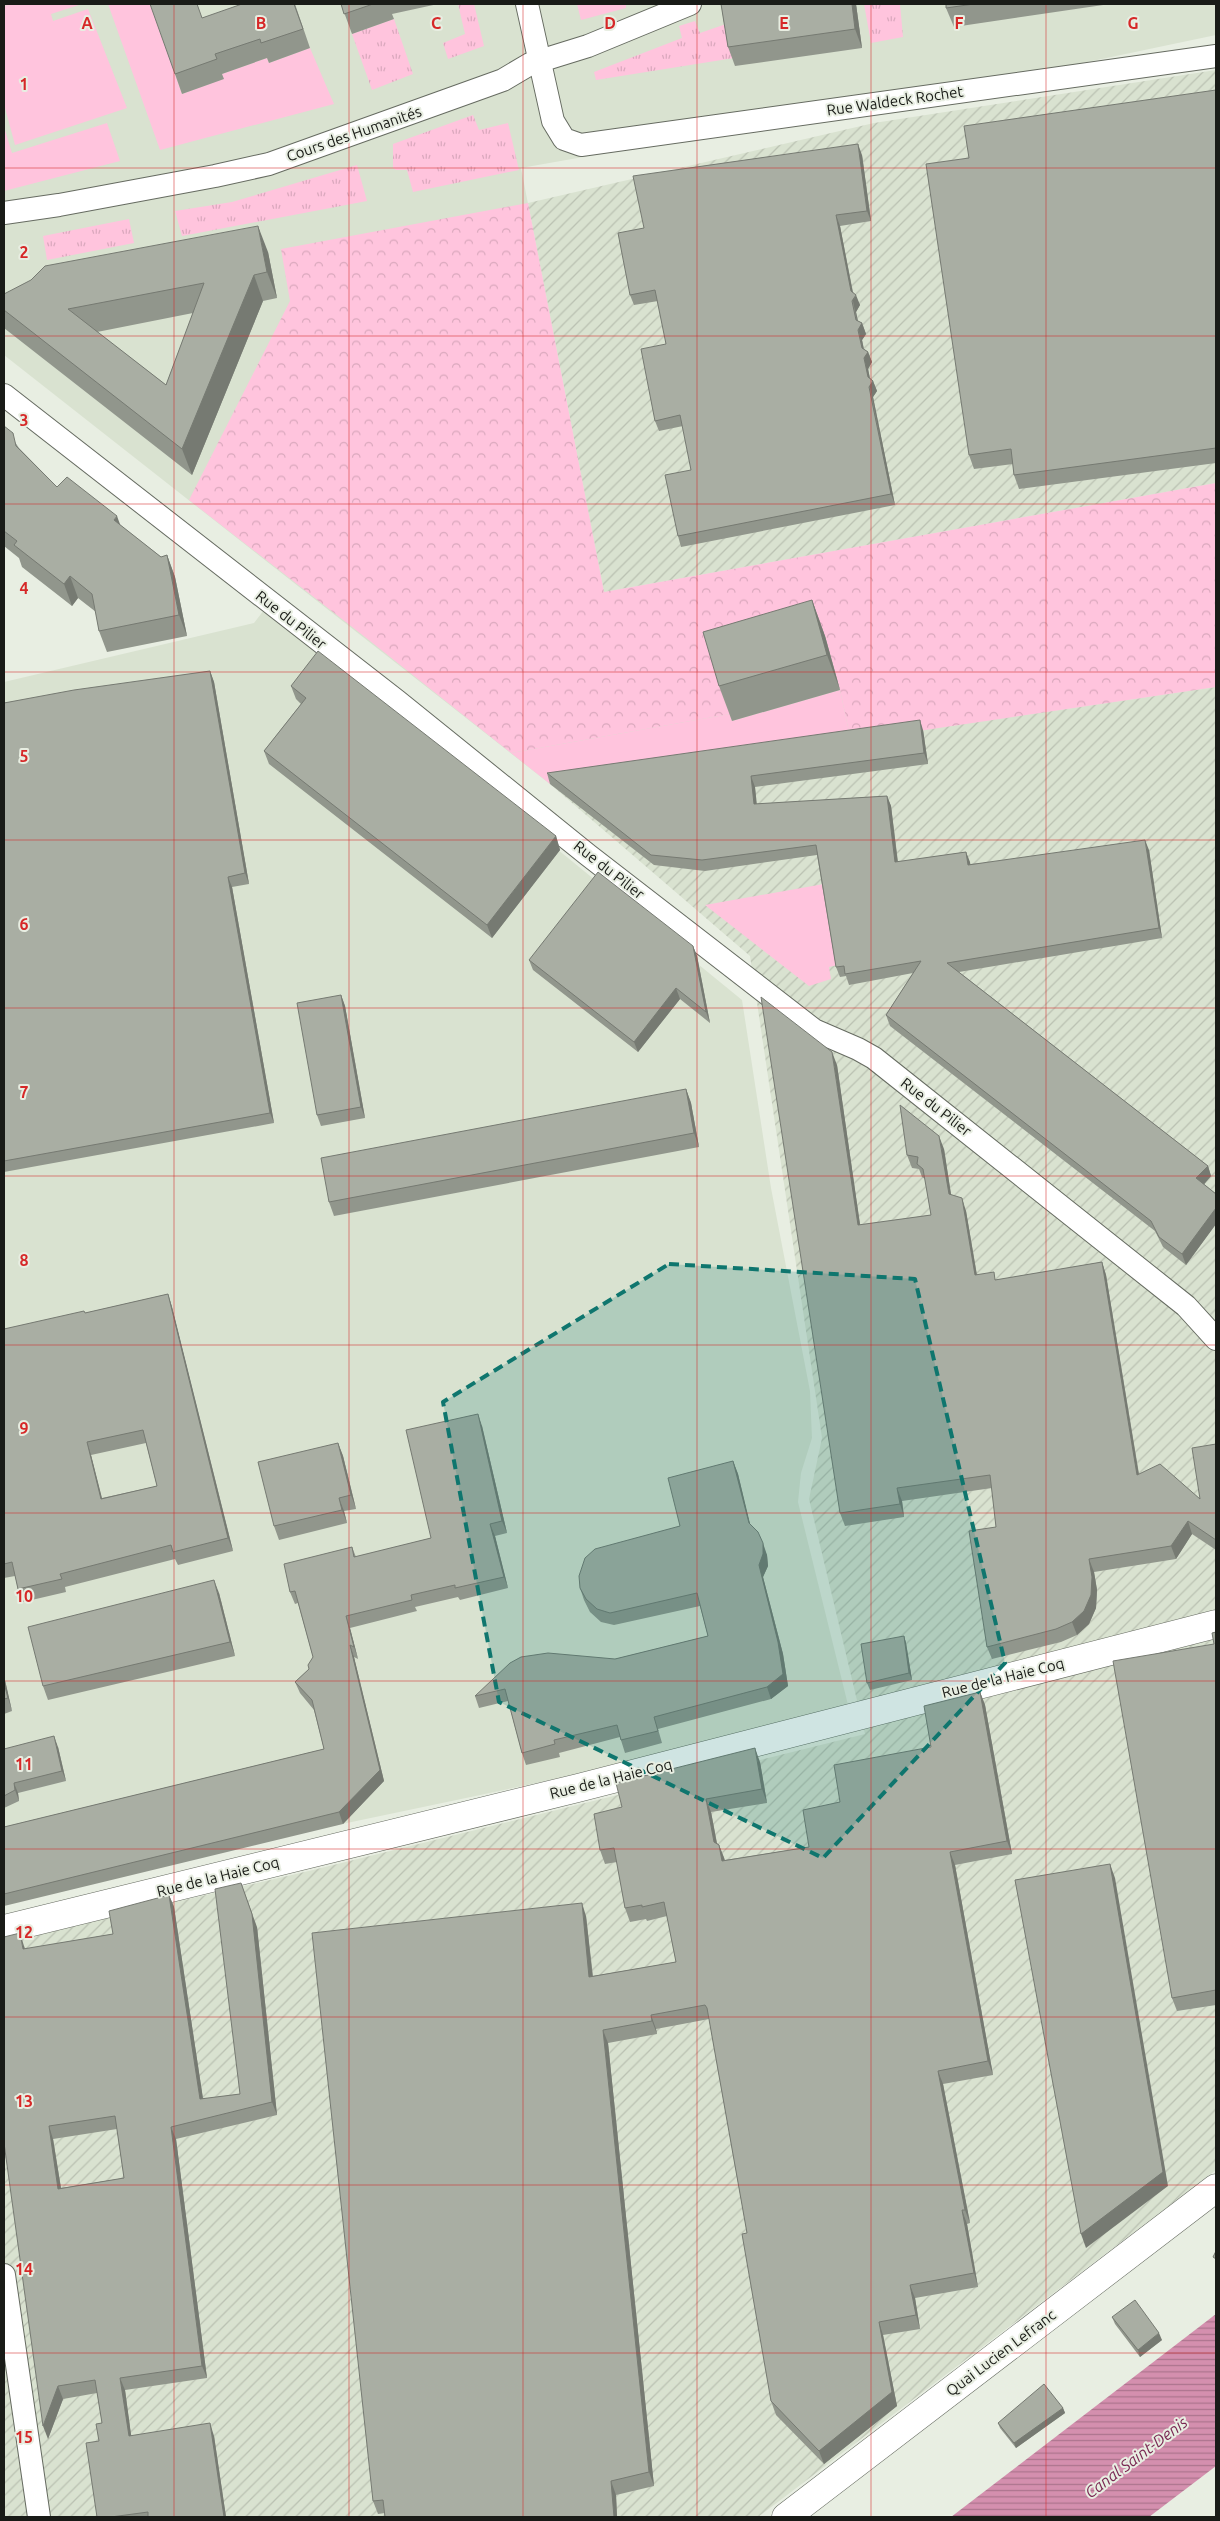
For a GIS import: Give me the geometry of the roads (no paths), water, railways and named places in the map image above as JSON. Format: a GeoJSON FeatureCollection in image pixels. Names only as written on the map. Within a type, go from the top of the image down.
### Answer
{"type":"FeatureCollection","features":[{"type":"Feature","properties":{"kind":"main road","name":"Rue de la Haie Coq"},"geometry":{"type":"LineString","coordinates":[[4,1929],[588,1785],[1216,1624]]}},
{"type":"Feature","properties":{"kind":"main road","name":"Quai Lucien Lefranc"},"geometry":{"type":"LineString","coordinates":[[786,2517],[1216,2188]]}},
{"type":"Feature","properties":{"kind":"street"},"geometry":{"type":"LineString","coordinates":[[527,4],[541,60]]}},
{"type":"Feature","properties":{"kind":"street","name":"Cours des Humanités"},"geometry":{"type":"LineString","coordinates":[[4,213],[216,176],[268,164],[503,80],[517,70],[541,60],[588,46],[690,4]]}},
{"type":"Feature","properties":{"kind":"street","name":"Rue Waldeck Rochet"},"geometry":{"type":"LineString","coordinates":[[541,60],[553,120],[558,131],[573,143],[590,144],[1216,56]]}},
{"type":"Feature","properties":{"kind":"street","name":"Rue du Pilier"},"geometry":{"type":"LineString","coordinates":[[4,395],[397,701],[588,855],[814,1030],[874,1058],[1186,1306],[1216,1339]]}},
{"type":"Feature","properties":{"kind":"street"},"geometry":{"type":"LineString","coordinates":[[4,2275],[39,2517]]}},
{"type":"Feature","properties":{"kind":"water","name":"Canal Saint-Denis"},"geometry":{"type":"Polygon","coordinates":[[[1216,2314],[1216,2466],[1149,2517],[951,2517],[1216,2314]]]}}]}
